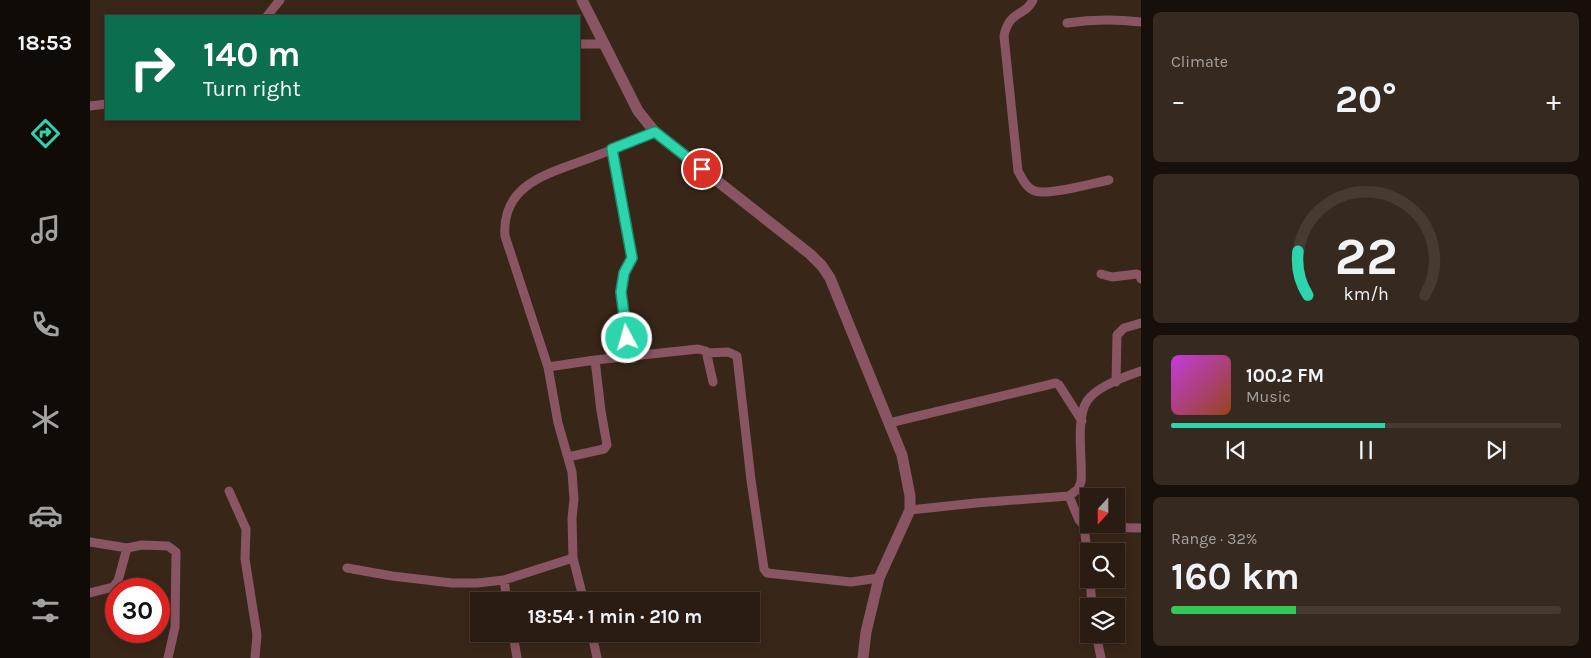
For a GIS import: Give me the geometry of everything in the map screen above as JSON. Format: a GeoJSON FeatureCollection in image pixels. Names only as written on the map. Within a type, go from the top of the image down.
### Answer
{"type":"FeatureCollection","features":[{"type":"Feature","properties":{"kind":"street"},"geometry":{"type":"LineString","coordinates":[[268,15],[280,0]]}},
{"type":"Feature","properties":{"kind":"street"},"geometry":{"type":"LineString","coordinates":[[582,0],[638,111],[655,132],[760,214],[822,266],[830,278],[902,455],[910,496],[910,510],[879,578],[866,632],[863,658]]}},
{"type":"Feature","properties":{"kind":"street"},"geometry":{"type":"LineString","coordinates":[[1033,0],[1028,7],[1007,23],[1004,36],[1018,170],[1025,184],[1036,192],[1050,192],[1109,180]]}},
{"type":"Feature","properties":{"kind":"street"},"geometry":{"type":"LineString","coordinates":[[1068,23],[1094,20],[1141,22]]}},
{"type":"Feature","properties":{"kind":"street"},"geometry":{"type":"LineString","coordinates":[[580,44],[604,44]]}},
{"type":"Feature","properties":{"kind":"street"},"geometry":{"type":"LineString","coordinates":[[90,106],[105,104]]}},
{"type":"Feature","properties":{"kind":"street"},"geometry":{"type":"LineString","coordinates":[[582,592],[573,558],[572,518],[574,499],[572,472],[558,423],[548,367],[505,236],[505,218],[507,210],[516,196],[539,176],[655,132]]}},
{"type":"Feature","properties":{"kind":"street"},"geometry":{"type":"LineString","coordinates":[[612,149],[632,258],[624,273],[621,292],[629,356]]}},
{"type":"Feature","properties":{"kind":"street"},"geometry":{"type":"LineString","coordinates":[[1101,274],[1112,277],[1137,274],[1141,279]]}},
{"type":"Feature","properties":{"kind":"street"},"geometry":{"type":"LineString","coordinates":[[1116,382],[1117,335],[1124,328],[1141,323]]}},
{"type":"Feature","properties":{"kind":"street"},"geometry":{"type":"LineString","coordinates":[[548,367],[693,349],[704,350],[707,353],[728,352],[737,356],[751,480],[764,568],[767,573],[850,582],[879,578]]}},
{"type":"Feature","properties":{"kind":"street"},"geometry":{"type":"LineString","coordinates":[[707,353],[713,382]]}},
{"type":"Feature","properties":{"kind":"street"},"geometry":{"type":"LineString","coordinates":[[568,457],[604,449],[607,445],[601,411],[596,360]]}},
{"type":"Feature","properties":{"kind":"street"},"geometry":{"type":"LineString","coordinates":[[910,510],[1068,496],[1078,489],[1081,482],[1082,421],[1086,402],[1092,395],[1141,371]]}},
{"type":"Feature","properties":{"kind":"street"},"geometry":{"type":"LineString","coordinates":[[889,423],[1056,383],[1082,421]]}},
{"type":"Feature","properties":{"kind":"street"},"geometry":{"type":"LineString","coordinates":[[229,491],[246,529],[245,559],[257,636],[255,658]]}},
{"type":"Feature","properties":{"kind":"street"},"geometry":{"type":"LineString","coordinates":[[1068,496],[1080,521]]}},
{"type":"Feature","properties":{"kind":"street"},"geometry":{"type":"LineString","coordinates":[[1125,528],[1141,528]]}},
{"type":"Feature","properties":{"kind":"street"},"geometry":{"type":"LineString","coordinates":[[90,542],[127,548],[142,544],[168,546],[176,552],[175,626],[168,658]]}},
{"type":"Feature","properties":{"kind":"street"},"geometry":{"type":"LineString","coordinates":[[90,593],[113,587],[118,581],[127,548]]}},
{"type":"Feature","properties":{"kind":"street"},"geometry":{"type":"LineString","coordinates":[[347,568],[378,574],[452,583],[477,583],[504,580],[573,558]]}},
{"type":"Feature","properties":{"kind":"street"},"geometry":{"type":"LineString","coordinates":[[504,580],[506,592]]}},
{"type":"Feature","properties":{"kind":"street"},"geometry":{"type":"LineString","coordinates":[[514,642],[517,658]]}},
{"type":"Feature","properties":{"kind":"street"},"geometry":{"type":"LineString","coordinates":[[594,642],[598,658]]}},
{"type":"Feature","properties":{"kind":"street"},"geometry":{"type":"LineString","coordinates":[[1098,643],[1101,658]]}},
{"type":"Feature","properties":{"kind":"route"},"geometry":{"type":"LineString","coordinates":[[627,338],[621,292],[624,273],[632,258],[612,149],[655,132],[702,169]]}}]}
